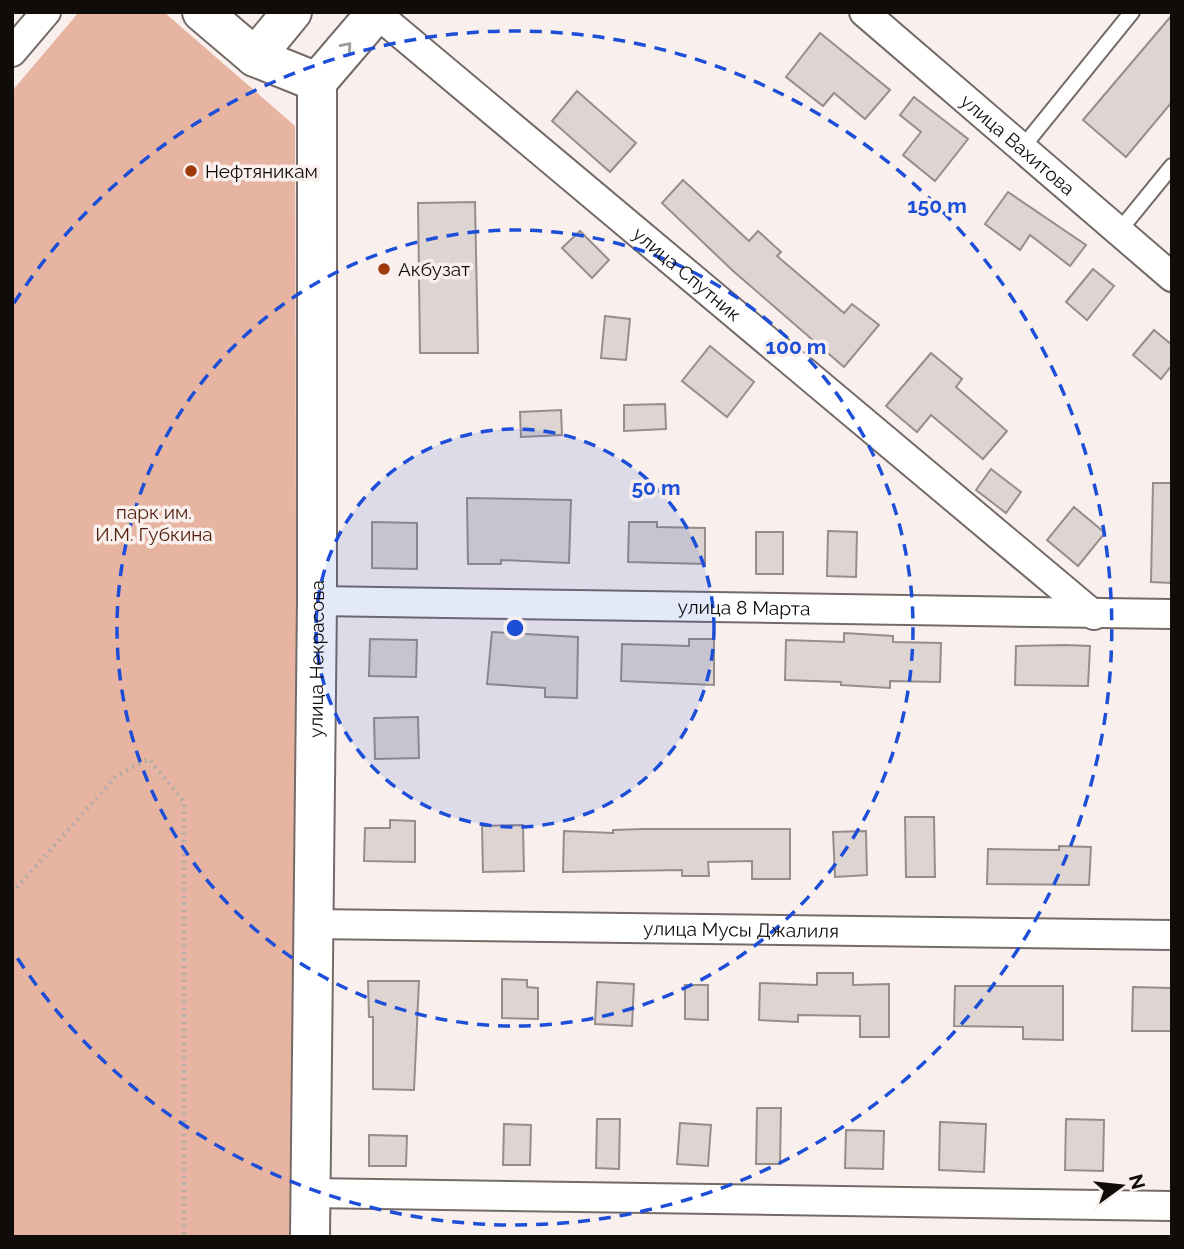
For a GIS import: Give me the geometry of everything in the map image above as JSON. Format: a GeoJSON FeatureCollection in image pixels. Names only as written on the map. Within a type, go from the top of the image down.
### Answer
{"type":"FeatureCollection","features":[{"type":"Feature","properties":{"kind":"street"},"geometry":{"type":"LineString","coordinates":[[12,52],[46,12]]}},
{"type":"Feature","properties":{"kind":"street"},"geometry":{"type":"LineString","coordinates":[[202,12],[255,57],[317,82],[377,13]]}},
{"type":"Feature","properties":{"kind":"street"},"geometry":{"type":"LineString","coordinates":[[255,57],[292,12]]}},
{"type":"Feature","properties":{"kind":"street","name":"улица Вахитова"},"geometry":{"type":"LineString","coordinates":[[864,12],[1172,276]]}},
{"type":"Feature","properties":{"kind":"street","name":"улица Спутник"},"geometry":{"type":"LineString","coordinates":[[377,13],[1094,615]]}},
{"type":"Feature","properties":{"kind":"street","name":"улица Некрасова"},"geometry":{"type":"LineString","coordinates":[[310,1237],[317,601],[317,82]]}},
{"type":"Feature","properties":{"kind":"street","name":"улица 8 Марта"},"geometry":{"type":"LineString","coordinates":[[317,601],[1094,615],[1172,614]]}},
{"type":"Feature","properties":{"kind":"street","name":"улица Мусы Джалиля"},"geometry":{"type":"LineString","coordinates":[[312,924],[1172,935]]}},
{"type":"Feature","properties":{"kind":"street"},"geometry":{"type":"LineString","coordinates":[[310,1193],[1172,1206]]}},
{"type":"Feature","properties":{"kind":"lane"},"geometry":{"type":"LineString","coordinates":[[1022,148],[1132,12]]}},
{"type":"Feature","properties":{"kind":"lane"},"geometry":{"type":"LineString","coordinates":[[1119,231],[1172,166]]}},
{"type":"Feature","properties":{"kind":"path"},"geometry":{"type":"LineString","coordinates":[[12,892],[117,775],[149,759],[184,802],[184,1237]]}},
{"type":"Feature","properties":{"kind":"green space","name":"парк им. И.М. Губкина"},"geometry":{"type":"Polygon","coordinates":[[[79,12],[164,12],[295,126],[297,920],[294,1237],[12,1237],[12,91],[79,12]]]}},
{"type":"Feature","properties":{"kind":"building"},"geometry":{"type":"Polygon","coordinates":[[[1172,15],[1172,102],[1126,157],[1083,120],[1172,15]]]}},
{"type":"Feature","properties":{"kind":"building"},"geometry":{"type":"Polygon","coordinates":[[[820,33],[890,90],[865,119],[834,93],[823,106],[786,77],[820,33]]]}},
{"type":"Feature","properties":{"kind":"building"},"geometry":{"type":"Polygon","coordinates":[[[577,91],[636,143],[610,172],[552,121],[577,91]]]}},
{"type":"Feature","properties":{"kind":"building"},"geometry":{"type":"Polygon","coordinates":[[[914,97],[968,139],[935,181],[903,155],[921,132],[900,115],[914,97]]]}},
{"type":"Feature","properties":{"kind":"building"},"geometry":{"type":"Polygon","coordinates":[[[683,180],[749,241],[758,231],[781,252],[777,256],[844,313],[852,304],[879,325],[844,367],[732,270],[662,203],[683,180]]]}},
{"type":"Feature","properties":{"kind":"building"},"geometry":{"type":"Polygon","coordinates":[[[1008,192],[1086,245],[1070,266],[1030,235],[1020,250],[985,224],[1008,192]]]}},
{"type":"Feature","properties":{"kind":"building"},"geometry":{"type":"Polygon","coordinates":[[[475,202],[478,353],[420,353],[418,203],[475,202]]]}},
{"type":"Feature","properties":{"kind":"building"},"geometry":{"type":"Polygon","coordinates":[[[580,231],[609,260],[592,278],[562,248],[580,231]]]}},
{"type":"Feature","properties":{"kind":"building"},"geometry":{"type":"Polygon","coordinates":[[[1093,269],[1114,286],[1087,320],[1066,302],[1093,269]]]}},
{"type":"Feature","properties":{"kind":"building"},"geometry":{"type":"Polygon","coordinates":[[[605,316],[630,319],[626,360],[601,358],[605,316]]]}},
{"type":"Feature","properties":{"kind":"building"},"geometry":{"type":"Polygon","coordinates":[[[1154,330],[1172,345],[1172,365],[1161,379],[1133,355],[1154,330]]]}},
{"type":"Feature","properties":{"kind":"building"},"geometry":{"type":"Polygon","coordinates":[[[710,346],[754,382],[727,417],[682,381],[710,346]]]}},
{"type":"Feature","properties":{"kind":"building"},"geometry":{"type":"Polygon","coordinates":[[[931,353],[962,379],[956,387],[1007,431],[983,459],[931,415],[917,432],[886,406],[931,353]]]}},
{"type":"Feature","properties":{"kind":"building"},"geometry":{"type":"Polygon","coordinates":[[[665,404],[666,429],[624,431],[624,405],[665,404]]]}},
{"type":"Feature","properties":{"kind":"building"},"geometry":{"type":"Polygon","coordinates":[[[561,410],[562,435],[521,437],[520,412],[561,410]]]}},
{"type":"Feature","properties":{"kind":"building"},"geometry":{"type":"Polygon","coordinates":[[[991,469],[1021,492],[1006,513],[976,490],[991,469]]]}},
{"type":"Feature","properties":{"kind":"building"},"geometry":{"type":"Polygon","coordinates":[[[1153,483],[1172,483],[1172,583],[1151,582],[1153,483]]]}},
{"type":"Feature","properties":{"kind":"building"},"geometry":{"type":"Polygon","coordinates":[[[467,498],[571,500],[569,563],[501,560],[501,564],[468,564],[467,498]]]}},
{"type":"Feature","properties":{"kind":"building"},"geometry":{"type":"Polygon","coordinates":[[[1074,507],[1105,533],[1078,566],[1047,540],[1074,507]]]}},
{"type":"Feature","properties":{"kind":"building"},"geometry":{"type":"Polygon","coordinates":[[[372,522],[417,523],[417,569],[372,568],[372,522]]]}},
{"type":"Feature","properties":{"kind":"building"},"geometry":{"type":"Polygon","coordinates":[[[629,522],[657,522],[657,527],[705,528],[705,564],[628,562],[629,522]]]}},
{"type":"Feature","properties":{"kind":"building"},"geometry":{"type":"Polygon","coordinates":[[[828,531],[857,532],[856,577],[827,576],[828,531]]]}},
{"type":"Feature","properties":{"kind":"building"},"geometry":{"type":"Polygon","coordinates":[[[756,532],[783,532],[783,574],[756,574],[756,532]]]}},
{"type":"Feature","properties":{"kind":"building"},"geometry":{"type":"Polygon","coordinates":[[[492,632],[578,637],[577,698],[545,697],[545,688],[487,684],[492,632]]]}},
{"type":"Feature","properties":{"kind":"building"},"geometry":{"type":"Polygon","coordinates":[[[844,633],[893,636],[893,642],[941,643],[940,682],[890,681],[890,688],[841,685],[841,682],[785,680],[786,640],[844,642],[844,633]]]}},
{"type":"Feature","properties":{"kind":"building"},"geometry":{"type":"Polygon","coordinates":[[[370,639],[417,640],[416,677],[369,676],[370,639]]]}},
{"type":"Feature","properties":{"kind":"building"},"geometry":{"type":"Polygon","coordinates":[[[689,639],[714,639],[714,685],[621,681],[622,644],[689,646],[689,639]]]}},
{"type":"Feature","properties":{"kind":"building"},"geometry":{"type":"Polygon","coordinates":[[[1016,646],[1090,646],[1088,686],[1015,685],[1016,646]]]}},
{"type":"Feature","properties":{"kind":"building"},"geometry":{"type":"Polygon","coordinates":[[[418,717],[419,758],[375,759],[374,718],[418,717]]]}},
{"type":"Feature","properties":{"kind":"building"},"geometry":{"type":"Polygon","coordinates":[[[905,817],[934,817],[935,877],[906,877],[905,817]]]}},
{"type":"Feature","properties":{"kind":"building"},"geometry":{"type":"Polygon","coordinates":[[[390,820],[415,821],[415,862],[364,861],[365,828],[390,828],[390,820]]]}},
{"type":"Feature","properties":{"kind":"building"},"geometry":{"type":"Polygon","coordinates":[[[523,825],[524,871],[483,872],[482,826],[523,825]]]}},
{"type":"Feature","properties":{"kind":"building"},"geometry":{"type":"Polygon","coordinates":[[[790,829],[790,879],[752,879],[752,861],[708,862],[709,876],[682,876],[682,870],[563,872],[564,831],[613,833],[613,830],[790,829]]]}},
{"type":"Feature","properties":{"kind":"building"},"geometry":{"type":"Polygon","coordinates":[[[866,831],[867,875],[835,877],[833,832],[866,831]]]}},
{"type":"Feature","properties":{"kind":"building"},"geometry":{"type":"Polygon","coordinates":[[[1059,846],[1091,847],[1089,885],[987,884],[988,849],[1059,850],[1059,846]]]}},
{"type":"Feature","properties":{"kind":"building"},"geometry":{"type":"Polygon","coordinates":[[[817,973],[853,973],[853,985],[889,984],[889,1037],[860,1037],[860,1016],[798,1015],[798,1022],[759,1020],[760,983],[817,985],[817,973]]]}},
{"type":"Feature","properties":{"kind":"building"},"geometry":{"type":"Polygon","coordinates":[[[502,979],[527,980],[527,987],[538,988],[538,1019],[502,1018],[502,979]]]}},
{"type":"Feature","properties":{"kind":"building"},"geometry":{"type":"Polygon","coordinates":[[[368,981],[419,981],[414,1090],[373,1089],[373,1017],[369,1017],[368,981]]]}},
{"type":"Feature","properties":{"kind":"building"},"geometry":{"type":"Polygon","coordinates":[[[597,982],[634,984],[632,1026],[595,1024],[597,982]]]}},
{"type":"Feature","properties":{"kind":"building"},"geometry":{"type":"Polygon","coordinates":[[[685,985],[708,985],[708,1020],[685,1019],[685,985]]]}},
{"type":"Feature","properties":{"kind":"building"},"geometry":{"type":"Polygon","coordinates":[[[955,986],[1063,986],[1063,1040],[1023,1039],[1023,1027],[954,1026],[955,986]]]}},
{"type":"Feature","properties":{"kind":"building"},"geometry":{"type":"Polygon","coordinates":[[[1133,987],[1171,988],[1171,1031],[1132,1031],[1133,987]]]}},
{"type":"Feature","properties":{"kind":"building"},"geometry":{"type":"Polygon","coordinates":[[[757,1108],[781,1108],[780,1164],[756,1164],[757,1108]]]}},
{"type":"Feature","properties":{"kind":"building"},"geometry":{"type":"Polygon","coordinates":[[[597,1119],[620,1119],[619,1169],[596,1168],[597,1119]]]}},
{"type":"Feature","properties":{"kind":"building"},"geometry":{"type":"Polygon","coordinates":[[[1066,1119],[1104,1120],[1103,1171],[1065,1170],[1066,1119]]]}},
{"type":"Feature","properties":{"kind":"building"},"geometry":{"type":"Polygon","coordinates":[[[940,1122],[986,1124],[984,1172],[939,1170],[940,1122]]]}},
{"type":"Feature","properties":{"kind":"building"},"geometry":{"type":"Polygon","coordinates":[[[680,1123],[711,1125],[708,1166],[677,1164],[680,1123]]]}},
{"type":"Feature","properties":{"kind":"building"},"geometry":{"type":"Polygon","coordinates":[[[504,1124],[531,1125],[530,1165],[503,1165],[504,1124]]]}},
{"type":"Feature","properties":{"kind":"building"},"geometry":{"type":"Polygon","coordinates":[[[846,1130],[884,1131],[883,1169],[845,1168],[846,1130]]]}},
{"type":"Feature","properties":{"kind":"building"},"geometry":{"type":"Polygon","coordinates":[[[369,1135],[407,1136],[406,1166],[369,1166],[369,1135]]]}},
{"type":"Feature","properties":{"kind":"place","name":"Нефтяникам"},"geometry":{"type":"Point","coordinates":[191,171]}},
{"type":"Feature","properties":{"kind":"place","name":"Акбузат"},"geometry":{"type":"Point","coordinates":[384,269]}}]}
